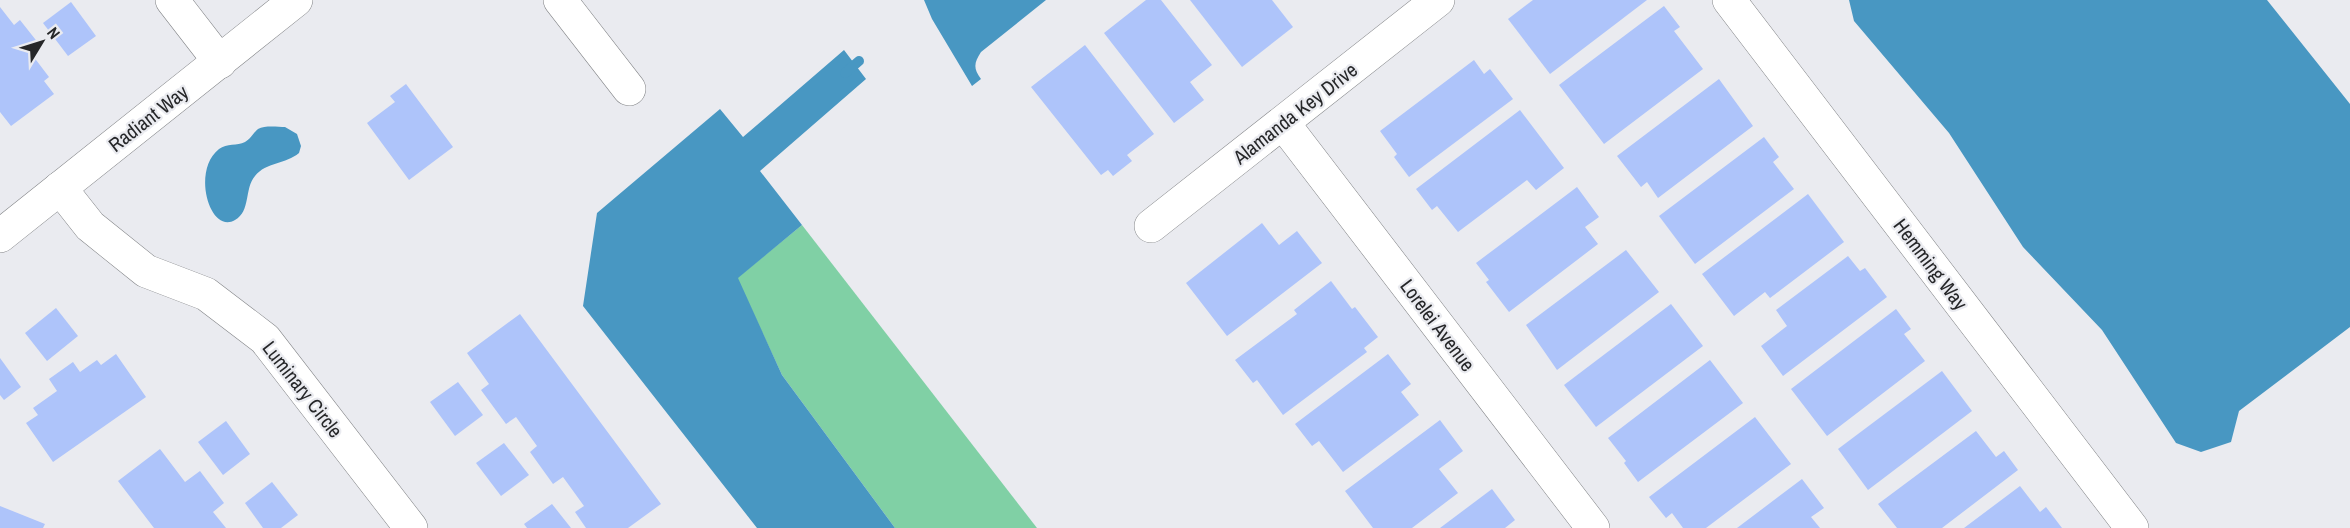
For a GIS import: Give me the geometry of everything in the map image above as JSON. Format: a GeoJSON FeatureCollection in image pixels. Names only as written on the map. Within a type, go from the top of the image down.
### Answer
{"type":"FeatureCollection","features":[{"type":"Feature","properties":{"kind":"street"},"geometry":{"type":"LineString","coordinates":[[172,0],[220,62]]}},
{"type":"Feature","properties":{"kind":"street","name":"Radiant Way"},"geometry":{"type":"LineString","coordinates":[[0,236],[296,0]]}},
{"type":"Feature","properties":{"kind":"street"},"geometry":{"type":"LineString","coordinates":[[560,0],[629,89]]}},
{"type":"Feature","properties":{"kind":"street","name":"Alamanda Key Drive"},"geometry":{"type":"LineString","coordinates":[[1151,226],[1438,0]]}},
{"type":"Feature","properties":{"kind":"street","name":"Hemming Way"},"geometry":{"type":"LineString","coordinates":[[1729,0],[2132,528]]}},
{"type":"Feature","properties":{"kind":"street","name":"Lorelei Avenue"},"geometry":{"type":"LineString","coordinates":[[1282,123],[1593,528]]}},
{"type":"Feature","properties":{"kind":"street","name":"Luminary Circle"},"geometry":{"type":"LineString","coordinates":[[60,188],[90,226],[146,271],[206,294],[265,339],[411,528]]}},
{"type":"Feature","properties":{"kind":"green space"},"geometry":{"type":"Polygon","coordinates":[[[802,225],[1037,528],[895,528],[782,375],[737,278],[802,225]]]}},
{"type":"Feature","properties":{"kind":"water"},"geometry":{"type":"Polygon","coordinates":[[[924,0],[1046,0],[981,52],[975,66],[981,79],[972,86],[932,19],[924,0]]]}},
{"type":"Feature","properties":{"kind":"water"},"geometry":{"type":"Polygon","coordinates":[[[1849,0],[2267,0],[2350,104],[2350,327],[2239,411],[2231,442],[2201,452],[2176,443],[2102,330],[2023,247],[1949,133],[1854,21],[1849,0]]]}},
{"type":"Feature","properties":{"kind":"water"},"geometry":{"type":"Polygon","coordinates":[[[844,50],[866,79],[760,171],[802,225],[738,278],[782,375],[895,528],[757,528],[583,306],[597,213],[720,109],[743,137],[844,50]]]}},
{"type":"Feature","properties":{"kind":"water"},"geometry":{"type":"Polygon","coordinates":[[[285,127],[297,134],[301,146],[299,153],[265,168],[255,176],[240,216],[226,222],[218,218],[207,198],[205,185],[206,171],[211,159],[222,147],[247,141],[258,129],[285,127]]]}},
{"type":"Feature","properties":{"kind":"building"},"geometry":{"type":"Polygon","coordinates":[[[1146,0],[1161,0],[1212,65],[1190,82],[1204,100],[1174,123],[1104,33],[1146,0]]]}},
{"type":"Feature","properties":{"kind":"building"},"geometry":{"type":"Polygon","coordinates":[[[1190,0],[1272,0],[1293,27],[1242,67],[1190,0]]]}},
{"type":"Feature","properties":{"kind":"building"},"geometry":{"type":"Polygon","coordinates":[[[1533,0],[1647,0],[1550,74],[1508,19],[1533,0]]]}},
{"type":"Feature","properties":{"kind":"building"},"geometry":{"type":"Polygon","coordinates":[[[71,2],[96,36],[68,56],[43,23],[71,2]]]}},
{"type":"Feature","properties":{"kind":"building"},"geometry":{"type":"Polygon","coordinates":[[[1664,6],[1680,27],[1674,31],[1703,69],[1604,144],[1559,85],[1664,6]]]}},
{"type":"Feature","properties":{"kind":"building"},"geometry":{"type":"Polygon","coordinates":[[[0,7],[14,25],[20,20],[39,44],[30,52],[49,77],[44,81],[54,94],[11,126],[0,112],[0,7]]]}},
{"type":"Feature","properties":{"kind":"building"},"geometry":{"type":"Polygon","coordinates":[[[1085,45],[1154,134],[1127,155],[1132,161],[1113,176],[1108,170],[1101,175],[1031,87],[1085,45]]]}},
{"type":"Feature","properties":{"kind":"building"},"geometry":{"type":"Polygon","coordinates":[[[1474,60],[1484,74],[1490,69],[1513,99],[1409,177],[1394,157],[1397,154],[1380,131],[1474,60]]]}},
{"type":"Feature","properties":{"kind":"building"},"geometry":{"type":"Polygon","coordinates":[[[1719,79],[1753,126],[1658,198],[1647,182],[1641,187],[1617,156],[1719,79]]]}},
{"type":"Feature","properties":{"kind":"building"},"geometry":{"type":"Polygon","coordinates":[[[406,84],[453,147],[409,180],[367,123],[395,102],[390,96],[406,84]]]}},
{"type":"Feature","properties":{"kind":"building"},"geometry":{"type":"Polygon","coordinates":[[[1520,110],[1564,168],[1536,190],[1527,180],[1458,232],[1437,206],[1432,210],[1416,189],[1520,110]]]}},
{"type":"Feature","properties":{"kind":"building"},"geometry":{"type":"Polygon","coordinates":[[[1764,137],[1779,157],[1773,162],[1794,189],[1695,264],[1659,216],[1764,137]]]}},
{"type":"Feature","properties":{"kind":"building"},"geometry":{"type":"Polygon","coordinates":[[[1577,187],[1599,217],[1585,227],[1598,244],[1509,312],[1486,282],[1489,280],[1476,263],[1577,187]]]}},
{"type":"Feature","properties":{"kind":"building"},"geometry":{"type":"Polygon","coordinates":[[[1808,194],[1844,242],[1770,298],[1765,292],[1734,316],[1702,274],[1808,194]]]}},
{"type":"Feature","properties":{"kind":"building"},"geometry":{"type":"Polygon","coordinates":[[[1262,223],[1279,245],[1297,231],[1322,263],[1227,336],[1186,283],[1262,223]]]}},
{"type":"Feature","properties":{"kind":"building"},"geometry":{"type":"Polygon","coordinates":[[[1626,250],[1659,292],[1557,370],[1526,325],[1626,250]]]}},
{"type":"Feature","properties":{"kind":"building"},"geometry":{"type":"Polygon","coordinates":[[[1848,256],[1860,271],[1865,268],[1887,297],[1783,376],[1761,346],[1787,326],[1776,310],[1848,256]]]}},
{"type":"Feature","properties":{"kind":"building"},"geometry":{"type":"Polygon","coordinates":[[[1331,281],[1352,309],[1355,307],[1378,337],[1364,348],[1367,352],[1283,415],[1257,380],[1253,383],[1235,360],[1297,314],[1294,310],[1331,281]]]}},
{"type":"Feature","properties":{"kind":"building"},"geometry":{"type":"Polygon","coordinates":[[[1671,304],[1703,346],[1596,427],[1564,385],[1671,304]]]}},
{"type":"Feature","properties":{"kind":"building"},"geometry":{"type":"Polygon","coordinates":[[[56,308],[78,336],[47,361],[25,333],[56,308]]]}},
{"type":"Feature","properties":{"kind":"building"},"geometry":{"type":"Polygon","coordinates":[[[1896,309],[1911,329],[1904,334],[1925,361],[1827,436],[1791,389],[1896,309]]]}},
{"type":"Feature","properties":{"kind":"building"},"geometry":{"type":"Polygon","coordinates":[[[520,314],[661,504],[628,528],[586,528],[575,512],[584,506],[563,477],[553,484],[530,452],[537,446],[516,417],[506,424],[481,390],[489,384],[467,353],[520,314]]]}},
{"type":"Feature","properties":{"kind":"building"},"geometry":{"type":"Polygon","coordinates":[[[116,354],[146,397],[53,462],[26,423],[38,415],[33,408],[57,391],[49,379],[73,362],[80,372],[97,360],[101,365],[116,354]]]}},
{"type":"Feature","properties":{"kind":"building"},"geometry":{"type":"Polygon","coordinates":[[[1388,354],[1411,384],[1401,392],[1419,415],[1343,472],[1319,441],[1312,446],[1295,424],[1388,354]]]}},
{"type":"Feature","properties":{"kind":"building"},"geometry":{"type":"Polygon","coordinates":[[[0,358],[21,387],[4,400],[0,395],[0,358]]]}},
{"type":"Feature","properties":{"kind":"building"},"geometry":{"type":"Polygon","coordinates":[[[1710,360],[1743,403],[1638,482],[1624,463],[1626,461],[1608,438],[1710,360]]]}},
{"type":"Feature","properties":{"kind":"building"},"geometry":{"type":"Polygon","coordinates":[[[1942,371],[1972,411],[1868,490],[1838,449],[1942,371]]]}},
{"type":"Feature","properties":{"kind":"building"},"geometry":{"type":"Polygon","coordinates":[[[458,382],[483,415],[455,436],[430,402],[458,382]]]}},
{"type":"Feature","properties":{"kind":"building"},"geometry":{"type":"Polygon","coordinates":[[[1755,417],[1791,464],[1706,528],[1683,528],[1672,513],[1666,518],[1649,497],[1755,417]]]}},
{"type":"Feature","properties":{"kind":"building"},"geometry":{"type":"Polygon","coordinates":[[[1440,420],[1463,451],[1439,469],[1458,493],[1412,528],[1373,528],[1345,491],[1440,420]]]}},
{"type":"Feature","properties":{"kind":"building"},"geometry":{"type":"Polygon","coordinates":[[[226,421],[250,454],[223,475],[198,442],[226,421]]]}},
{"type":"Feature","properties":{"kind":"building"},"geometry":{"type":"Polygon","coordinates":[[[1976,431],[1996,457],[2004,451],[2018,470],[1942,528],[1897,528],[1878,504],[1976,431]]]}},
{"type":"Feature","properties":{"kind":"building"},"geometry":{"type":"Polygon","coordinates":[[[504,443],[529,475],[501,496],[476,463],[504,443]]]}},
{"type":"Feature","properties":{"kind":"building"},"geometry":{"type":"Polygon","coordinates":[[[160,449],[185,482],[200,471],[224,503],[213,512],[226,528],[154,528],[118,481],[160,449]]]}},
{"type":"Feature","properties":{"kind":"building"},"geometry":{"type":"Polygon","coordinates":[[[1802,479],[1824,508],[1811,517],[1820,528],[1737,528],[1802,479]]]}},
{"type":"Feature","properties":{"kind":"building"},"geometry":{"type":"Polygon","coordinates":[[[272,482],[298,515],[281,528],[263,528],[245,503],[272,482]]]}},
{"type":"Feature","properties":{"kind":"building"},"geometry":{"type":"Polygon","coordinates":[[[2020,486],[2040,512],[2046,507],[2062,528],[1964,528],[2020,486]]]}},
{"type":"Feature","properties":{"kind":"building"},"geometry":{"type":"Polygon","coordinates":[[[1492,489],[1515,520],[1505,528],[1440,528],[1492,489]]]}},
{"type":"Feature","properties":{"kind":"building"},"geometry":{"type":"Polygon","coordinates":[[[552,504],[571,528],[527,528],[524,524],[552,504]]]}},
{"type":"Feature","properties":{"kind":"building"},"geometry":{"type":"Polygon","coordinates":[[[0,506],[45,524],[43,528],[0,528],[0,506]]]}},
{"type":"Feature","properties":{"kind":"waterway"},"geometry":{"type":"LineString","coordinates":[[845,73],[859,61]]}}]}
